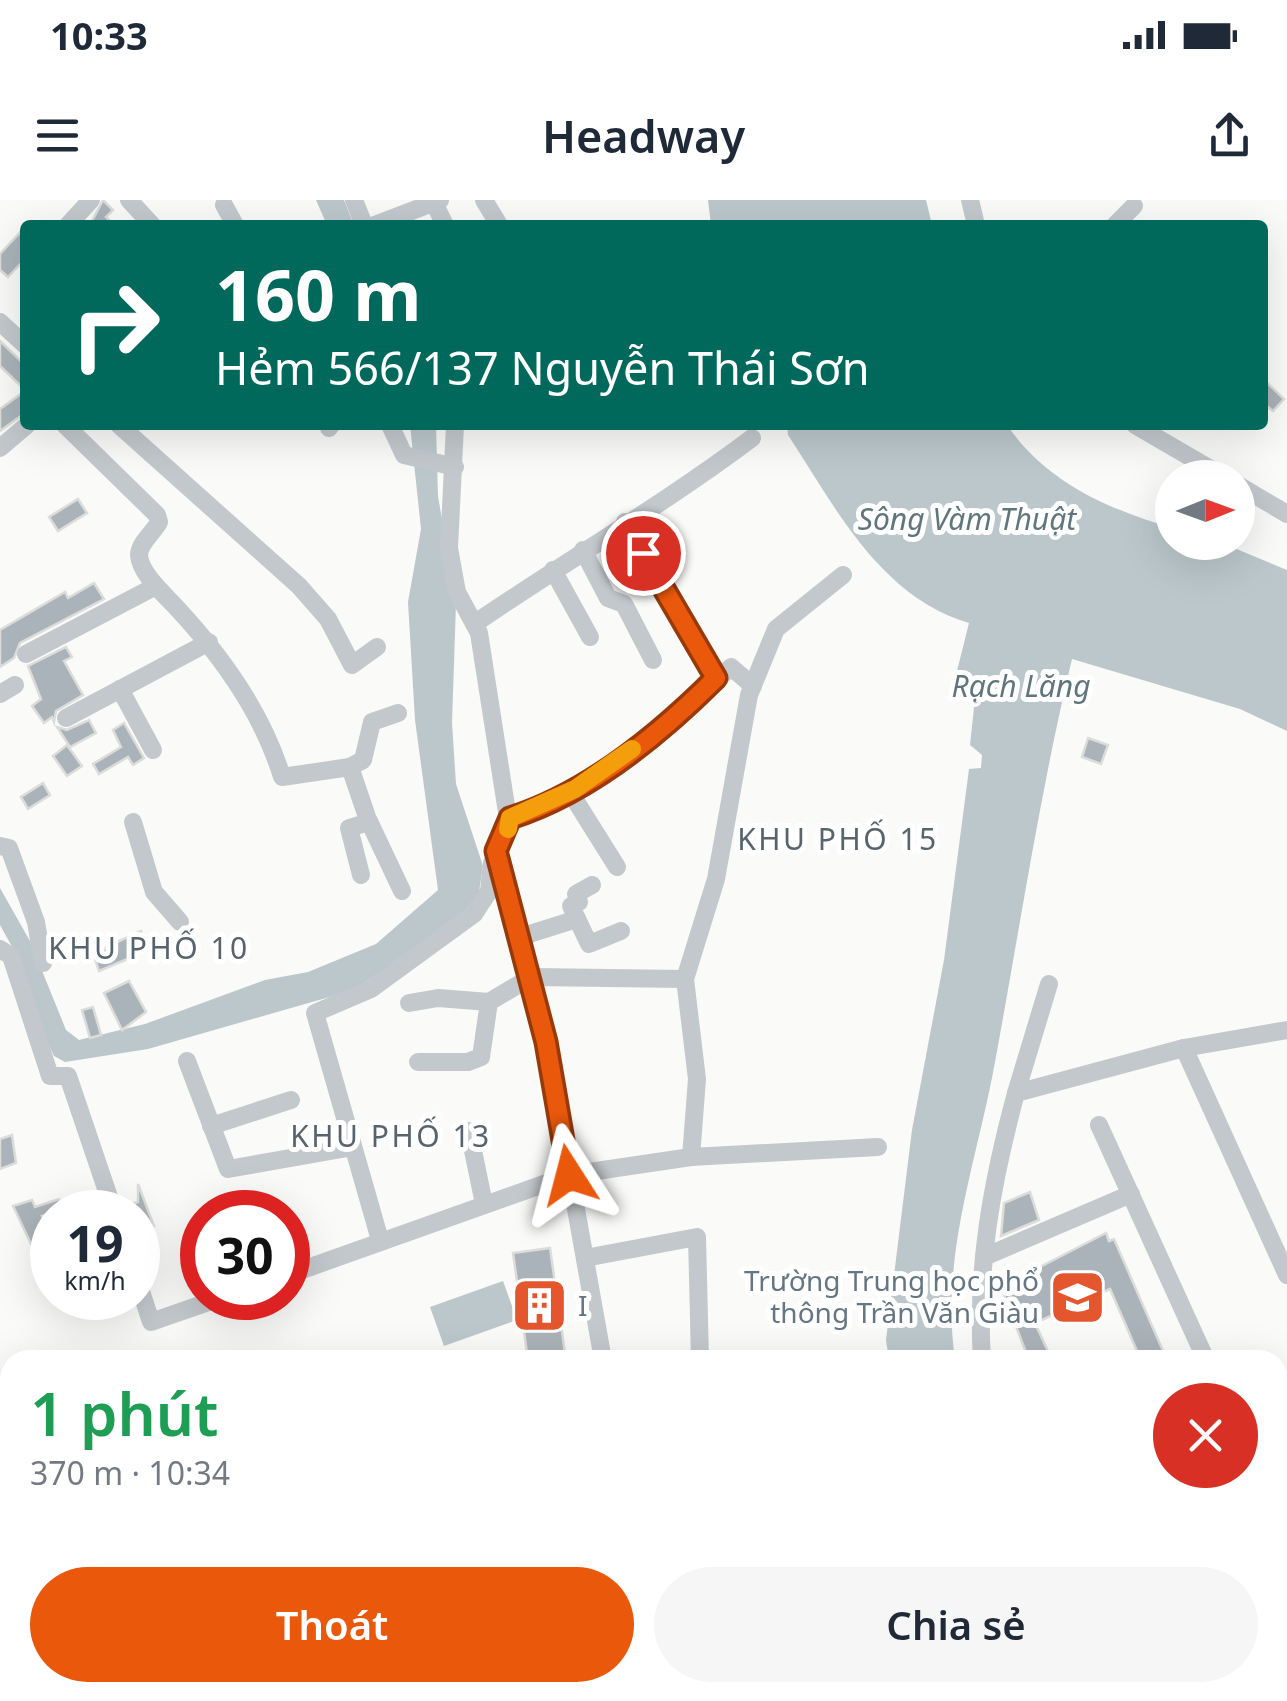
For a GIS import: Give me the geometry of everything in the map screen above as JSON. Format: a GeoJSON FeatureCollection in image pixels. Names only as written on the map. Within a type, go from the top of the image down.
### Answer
{"type":"FeatureCollection","features":[{"type":"Feature","properties":{"kind":"street"},"geometry":{"type":"LineString","coordinates":[[73,220],[91,200]]}},
{"type":"Feature","properties":{"kind":"street"},"geometry":{"type":"LineString","coordinates":[[129,200],[147,220]]}},
{"type":"Feature","properties":{"kind":"street"},"geometry":{"type":"LineString","coordinates":[[389,220],[437,202]]}},
{"type":"Feature","properties":{"kind":"street"},"geometry":{"type":"LineString","coordinates":[[224,205],[232,220]]}},
{"type":"Feature","properties":{"kind":"street"},"geometry":{"type":"LineString","coordinates":[[1121,220],[1134,206]]}},
{"type":"Feature","properties":{"kind":"street"},"geometry":{"type":"LineString","coordinates":[[0,448],[20,430]]}},
{"type":"Feature","properties":{"kind":"street"},"geometry":{"type":"LineString","coordinates":[[71,430],[156,516],[154,532],[139,552],[156,586],[209,642],[260,718],[282,777],[350,767],[363,760],[372,722],[398,712]]}},
{"type":"Feature","properties":{"kind":"street"},"geometry":{"type":"LineString","coordinates":[[125,430],[299,586],[328,619],[352,664],[376,647]]}},
{"type":"Feature","properties":{"kind":"street"},"geometry":{"type":"LineString","coordinates":[[392,430],[404,455],[454,468]]}},
{"type":"Feature","properties":{"kind":"street"},"geometry":{"type":"LineString","coordinates":[[380,1240],[315,1013],[372,989],[474,914],[488,891],[496,851],[510,818],[474,624],[456,592],[449,548],[455,430]]}},
{"type":"Feature","properties":{"kind":"street"},"geometry":{"type":"LineString","coordinates":[[1144,430],[1195,460]]}},
{"type":"Feature","properties":{"kind":"street"},"geometry":{"type":"LineString","coordinates":[[474,624],[625,522],[692,483],[752,438]]}},
{"type":"Feature","properties":{"kind":"street"},"geometry":{"type":"LineString","coordinates":[[1255,494],[1287,514]]}},
{"type":"Feature","properties":{"kind":"street"},"geometry":{"type":"LineString","coordinates":[[625,522],[716,678]]}},
{"type":"Feature","properties":{"kind":"street"},"geometry":{"type":"LineString","coordinates":[[583,550],[608,598],[624,604],[653,660]]}},
{"type":"Feature","properties":{"kind":"street"},"geometry":{"type":"LineString","coordinates":[[553,570],[590,637]]}},
{"type":"Feature","properties":{"kind":"street"},"geometry":{"type":"LineString","coordinates":[[691,1157],[697,1079],[684,978],[716,879],[753,686],[776,629],[844,575]]}},
{"type":"Feature","properties":{"kind":"street"},"geometry":{"type":"LineString","coordinates":[[26,654],[156,586]]}},
{"type":"Feature","properties":{"kind":"street"},"geometry":{"type":"LineString","coordinates":[[66,718],[209,642]]}},
{"type":"Feature","properties":{"kind":"street"},"geometry":{"type":"LineString","coordinates":[[510,818],[570,792],[675,719],[731,667],[753,686]]}},
{"type":"Feature","properties":{"kind":"street"},"geometry":{"type":"LineString","coordinates":[[120,689],[153,750]]}},
{"type":"Feature","properties":{"kind":"street"},"geometry":{"type":"LineString","coordinates":[[350,767],[368,822],[402,891]]}},
{"type":"Feature","properties":{"kind":"street"},"geometry":{"type":"LineString","coordinates":[[570,792],[617,867]]}},
{"type":"Feature","properties":{"kind":"street"},"geometry":{"type":"LineString","coordinates":[[133,822],[154,892],[173,909],[180,922]]}},
{"type":"Feature","properties":{"kind":"street"},"geometry":{"type":"LineString","coordinates":[[361,875],[349,828],[368,822]]}},
{"type":"Feature","properties":{"kind":"street"},"geometry":{"type":"LineString","coordinates":[[0,846],[8,845],[26,887],[43,963]]}},
{"type":"Feature","properties":{"kind":"street"},"geometry":{"type":"LineString","coordinates":[[496,851],[531,978],[601,1350]]}},
{"type":"Feature","properties":{"kind":"street"},"geometry":{"type":"LineString","coordinates":[[592,885],[576,894],[579,902],[571,906],[589,944],[621,931]]}},
{"type":"Feature","properties":{"kind":"street"},"geometry":{"type":"LineString","coordinates":[[520,937],[576,919]]}},
{"type":"Feature","properties":{"kind":"street"},"geometry":{"type":"LineString","coordinates":[[0,949],[11,956],[50,1076],[68,1076],[107,1190]]}},
{"type":"Feature","properties":{"kind":"street"},"geometry":{"type":"LineString","coordinates":[[410,1004],[438,998],[489,1002],[531,978],[684,978]]}},
{"type":"Feature","properties":{"kind":"street"},"geometry":{"type":"LineString","coordinates":[[982,1350],[988,1204],[1049,984]]}},
{"type":"Feature","properties":{"kind":"street"},"geometry":{"type":"LineString","coordinates":[[418,1062],[468,1062],[481,1058],[489,1002]]}},
{"type":"Feature","properties":{"kind":"street"},"geometry":{"type":"LineString","coordinates":[[1016,1093],[1184,1048],[1287,1030]]}},
{"type":"Feature","properties":{"kind":"street"},"geometry":{"type":"LineString","coordinates":[[1184,1048],[1287,1275]]}},
{"type":"Feature","properties":{"kind":"street"},"geometry":{"type":"LineString","coordinates":[[188,1061],[228,1168],[353,1147]]}},
{"type":"Feature","properties":{"kind":"street"},"geometry":{"type":"LineString","coordinates":[[211,1126],[291,1100]]}},
{"type":"Feature","properties":{"kind":"street"},"geometry":{"type":"LineString","coordinates":[[1099,1125],[1201,1350]]}},
{"type":"Feature","properties":{"kind":"street"},"geometry":{"type":"LineString","coordinates":[[469,1132],[484,1204]]}},
{"type":"Feature","properties":{"kind":"street"},"geometry":{"type":"LineString","coordinates":[[310,1267],[569,1175],[691,1157],[878,1148]]}},
{"type":"Feature","properties":{"kind":"street"},"geometry":{"type":"LineString","coordinates":[[984,1258],[1131,1194]]}},
{"type":"Feature","properties":{"kind":"street"},"geometry":{"type":"LineString","coordinates":[[585,1258],[697,1237],[700,1350]]}},
{"type":"Feature","properties":{"kind":"water"},"geometry":{"type":"Polygon","coordinates":[[[316,200],[344,200],[352,220],[325,220],[316,200]]]}},
{"type":"Feature","properties":{"kind":"water"},"geometry":{"type":"Polygon","coordinates":[[[708,200],[926,200],[931,220],[710,220],[708,200]]]}},
{"type":"Feature","properties":{"kind":"water"},"geometry":{"type":"Polygon","coordinates":[[[411,430],[436,430],[438,496],[456,603],[452,723],[456,784],[483,866],[479,892],[462,915],[354,990],[148,1049],[65,1062],[54,1056],[16,954],[0,925],[0,888],[30,941],[66,1030],[79,1040],[145,1024],[265,980],[308,972],[376,944],[438,890],[415,720],[408,602],[421,529],[411,430]]]}},
{"type":"Feature","properties":{"kind":"water"},"geometry":{"type":"Polygon","coordinates":[[[788,430],[1011,430],[1059,478],[1102,502],[1155,522],[1155,560],[1255,560],[1255,557],[1287,570],[1287,731],[1240,709],[1072,659],[956,1246],[952,1284],[954,1350],[888,1350],[886,1340],[912,1130],[944,960],[969,769],[981,768],[982,755],[970,745],[976,689],[954,683],[969,623],[937,610],[910,592],[885,571],[843,519],[788,430]]]}},
{"type":"Feature","properties":{"kind":"water"},"geometry":{"type":"Polygon","coordinates":[[[503,1281],[517,1320],[444,1346],[430,1307],[503,1281]]]}},
{"type":"Feature","properties":{"kind":"building"},"geometry":{"type":"Polygon","coordinates":[[[103,200],[113,210],[106,217],[109,220],[93,220],[103,200]]]}},
{"type":"Feature","properties":{"kind":"building"},"geometry":{"type":"Polygon","coordinates":[[[20,232],[20,264],[8,277],[0,270],[0,254],[20,232]]]}},
{"type":"Feature","properties":{"kind":"building"},"geometry":{"type":"Polygon","coordinates":[[[0,341],[20,360],[20,385],[0,366],[0,341]]]}},
{"type":"Feature","properties":{"kind":"building"},"geometry":{"type":"Polygon","coordinates":[[[1268,384],[1284,399],[1273,411],[1268,407],[1268,384]]]}},
{"type":"Feature","properties":{"kind":"building"},"geometry":{"type":"Polygon","coordinates":[[[20,395],[20,417],[0,431],[0,409],[20,395]]]}},
{"type":"Feature","properties":{"kind":"building"},"geometry":{"type":"Polygon","coordinates":[[[78,499],[87,513],[58,531],[49,517],[78,499]]]}},
{"type":"Feature","properties":{"kind":"building"},"geometry":{"type":"Polygon","coordinates":[[[94,583],[104,599],[20,643],[14,658],[0,667],[0,630],[65,592],[68,598],[94,583]]]}},
{"type":"Feature","properties":{"kind":"building"},"geometry":{"type":"Polygon","coordinates":[[[66,647],[72,657],[64,661],[83,695],[56,711],[54,722],[52,717],[44,723],[32,706],[41,699],[28,666],[66,647]]]}},
{"type":"Feature","properties":{"kind":"building"},"geometry":{"type":"Polygon","coordinates":[[[89,720],[96,733],[70,747],[57,727],[67,730],[89,720]]]}},
{"type":"Feature","properties":{"kind":"building"},"geometry":{"type":"Polygon","coordinates":[[[124,723],[144,758],[133,765],[128,757],[99,774],[93,764],[121,747],[113,730],[124,723]]]}},
{"type":"Feature","properties":{"kind":"building"},"geometry":{"type":"Polygon","coordinates":[[[1088,738],[1108,745],[1101,764],[1082,757],[1088,738]]]}},
{"type":"Feature","properties":{"kind":"building"},"geometry":{"type":"Polygon","coordinates":[[[67,745],[82,766],[67,776],[53,756],[67,745]]]}},
{"type":"Feature","properties":{"kind":"building"},"geometry":{"type":"Polygon","coordinates":[[[43,783],[50,795],[28,809],[21,797],[43,783]]]}},
{"type":"Feature","properties":{"kind":"building"},"geometry":{"type":"Polygon","coordinates":[[[141,931],[149,950],[99,971],[93,953],[141,931]]]}},
{"type":"Feature","properties":{"kind":"building"},"geometry":{"type":"Polygon","coordinates":[[[129,981],[146,1012],[122,1030],[104,993],[129,981]]]}},
{"type":"Feature","properties":{"kind":"building"},"geometry":{"type":"Polygon","coordinates":[[[93,1007],[101,1035],[90,1038],[82,1010],[93,1007]]]}},
{"type":"Feature","properties":{"kind":"building"},"geometry":{"type":"Polygon","coordinates":[[[12,1135],[16,1163],[0,1169],[0,1139],[12,1135]]]}},
{"type":"Feature","properties":{"kind":"building"},"geometry":{"type":"Polygon","coordinates":[[[1030,1192],[1039,1220],[1001,1236],[1004,1203],[1030,1192]]]}},
{"type":"Feature","properties":{"kind":"building"},"geometry":{"type":"Polygon","coordinates":[[[30,1201],[30,1242],[13,1206],[30,1201]]]}},
{"type":"Feature","properties":{"kind":"building"},"geometry":{"type":"Polygon","coordinates":[[[1106,1233],[1109,1241],[1114,1239],[1163,1350],[1137,1350],[1110,1289],[1035,1323],[1047,1350],[1025,1350],[1004,1295],[1038,1279],[1034,1270],[1106,1233]]]}},
{"type":"Feature","properties":{"kind":"building","name":"I"},"geometry":{"type":"Polygon","coordinates":[[[550,1248],[565,1350],[527,1350],[513,1253],[550,1248]]]}},
{"type":"Feature","properties":{"kind":"slow traffic"},"geometry":{"type":"LineString","coordinates":[[508,829],[510,818],[534,811],[575,789],[632,749]]}},
{"type":"Feature","properties":{"kind":"place","name":"Trường Trung học phổ thông Trần Văn Giàu"},"geometry":{"type":"Point","coordinates":[1078,1297]}},
{"type":"Feature","properties":{"kind":"place","name":"I"},"geometry":{"type":"Point","coordinates":[539,1306]}},
{"type":"Feature","properties":{"kind":"district","name":"KHU PHỐ 15"},"geometry":{"type":"Point","coordinates":[838,840]}},
{"type":"Feature","properties":{"kind":"district","name":"KHU PHỐ 10"},"geometry":{"type":"Point","coordinates":[149,949]}},
{"type":"Feature","properties":{"kind":"district","name":"KHU PHỐ 13"},"geometry":{"type":"Point","coordinates":[391,1137]}},
{"type":"Feature","properties":{"kind":"route"},"geometry":{"type":"LineString","coordinates":[[569,1175],[546,1042],[496,851],[505,838],[510,818],[534,811],[575,789],[675,719],[716,678],[643,553]]}},
{"type":"Feature","properties":{"kind":"water label","name":"Sông Vàm Thuật"},"geometry":{"type":"Point","coordinates":[967,520]}},
{"type":"Feature","properties":{"kind":"water label","name":"Rạch Lăng"},"geometry":{"type":"Point","coordinates":[1021,687]}}]}
